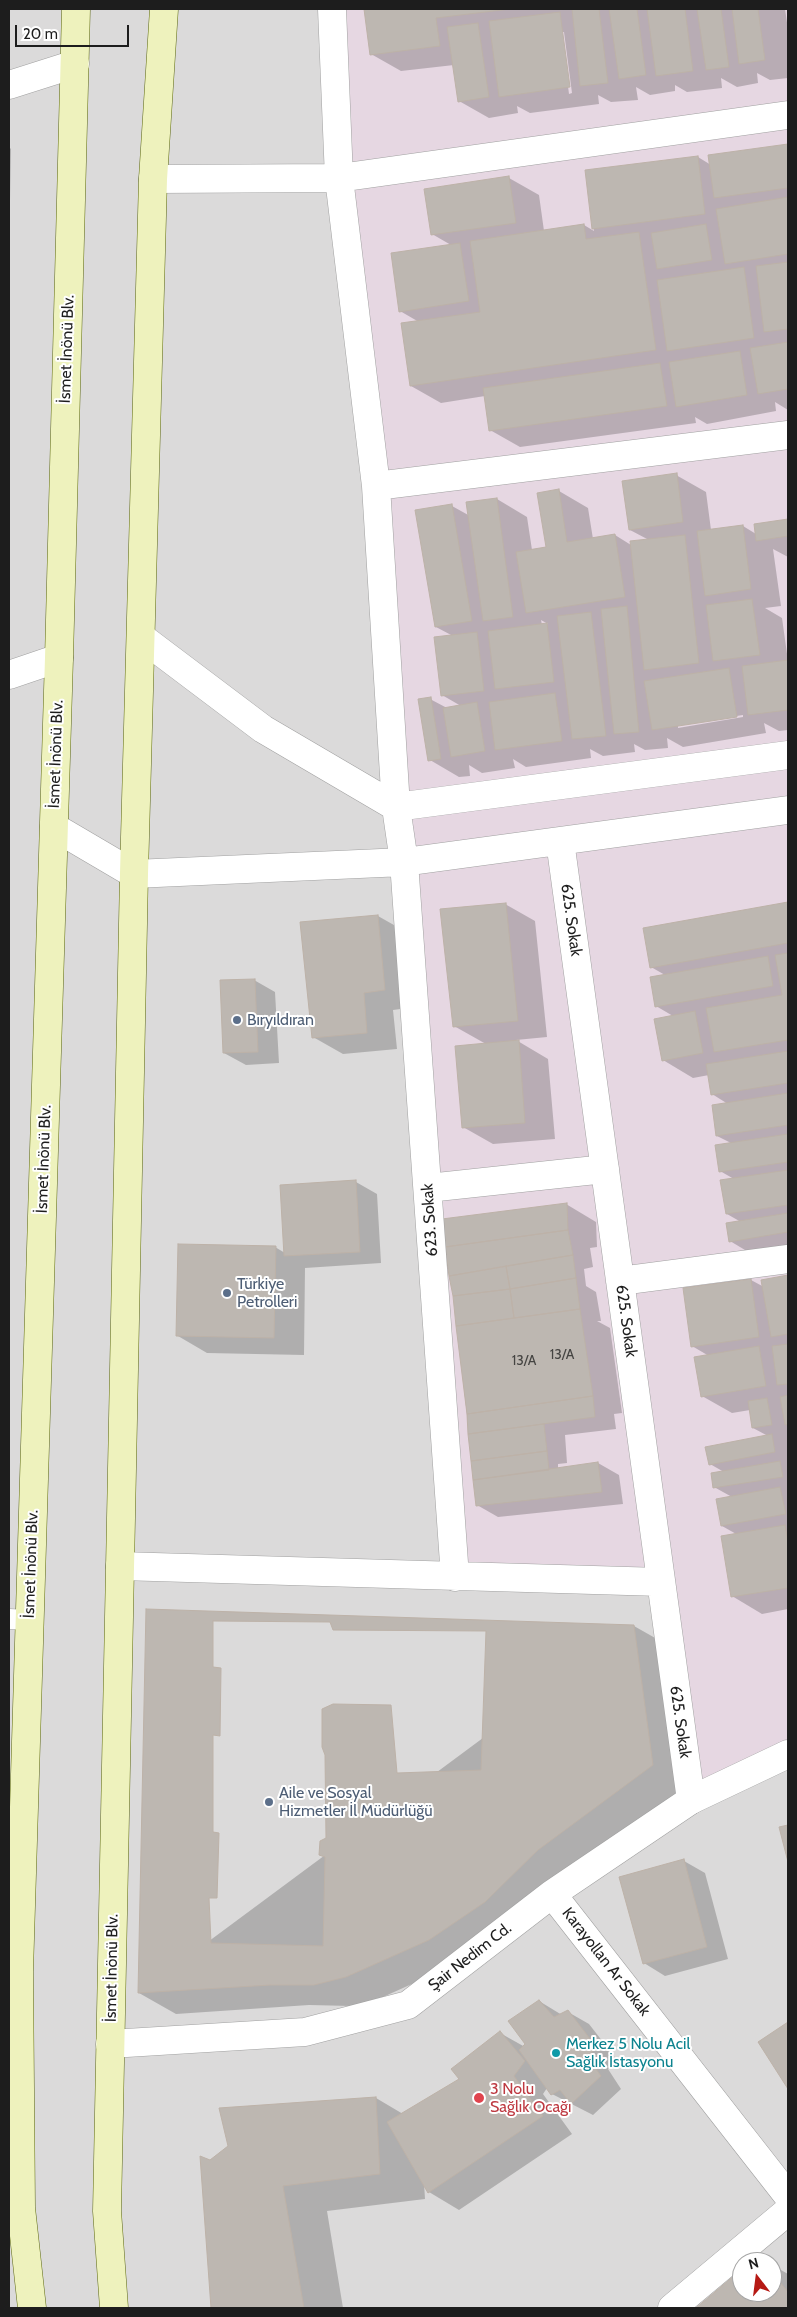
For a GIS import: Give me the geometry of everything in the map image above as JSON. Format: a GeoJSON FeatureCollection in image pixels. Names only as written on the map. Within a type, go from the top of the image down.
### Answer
{"type":"FeatureCollection","features":[{"type":"Feature","properties":{"kind":"main road","name":"İsmet İnönü Blv."},"geometry":{"type":"LineString","coordinates":[[32,2308],[21,2208],[14,1972],[19,1620],[54,827],[76,9]]}},
{"type":"Feature","properties":{"kind":"main road","name":"İsmet İnönü Blv."},"geometry":{"type":"LineString","coordinates":[[114,2308],[107,2211],[134,874],[153,179],[164,9]]}},
{"type":"Feature","properties":{"kind":"main road"},"geometry":{"type":"LineString","coordinates":[[18,2308],[21,2208]]}},
{"type":"Feature","properties":{"kind":"street","name":"623. Sokak"},"geometry":{"type":"LineString","coordinates":[[332,9],[340,178],[376,486],[396,807],[404,862],[455,1577]]}},
{"type":"Feature","properties":{"kind":"street"},"geometry":{"type":"LineString","coordinates":[[9,84],[75,64]]}},
{"type":"Feature","properties":{"kind":"street"},"geometry":{"type":"LineString","coordinates":[[153,179],[340,178],[788,116]]}},
{"type":"Feature","properties":{"kind":"street"},"geometry":{"type":"LineString","coordinates":[[376,486],[788,435]]}},
{"type":"Feature","properties":{"kind":"street"},"geometry":{"type":"LineString","coordinates":[[140,637],[263,729],[396,807],[788,755]]}},
{"type":"Feature","properties":{"kind":"street"},"geometry":{"type":"LineString","coordinates":[[9,675],[59,658]]}},
{"type":"Feature","properties":{"kind":"street"},"geometry":{"type":"LineString","coordinates":[[54,827],[134,874],[404,862],[788,810]]}},
{"type":"Feature","properties":{"kind":"street","name":"625. Sokak"},"geometry":{"type":"LineString","coordinates":[[560,841],[691,1800]]}},
{"type":"Feature","properties":{"kind":"street"},"geometry":{"type":"LineString","coordinates":[[428,1188],[605,1169]]}},
{"type":"Feature","properties":{"kind":"street"},"geometry":{"type":"LineString","coordinates":[[620,1281],[788,1259]]}},
{"type":"Feature","properties":{"kind":"street"},"geometry":{"type":"LineString","coordinates":[[120,1566],[661,1582]]}},
{"type":"Feature","properties":{"kind":"street","name":"Şair Nedim Cd."},"geometry":{"type":"LineString","coordinates":[[110,2044],[305,2032],[408,2005],[552,1894],[691,1800],[788,1754]]}},
{"type":"Feature","properties":{"kind":"street","name":"Karayollan Ar Sokak"},"geometry":{"type":"LineString","coordinates":[[552,1894],[788,2196]]}},
{"type":"Feature","properties":{"kind":"street"},"geometry":{"type":"LineString","coordinates":[[672,2308],[788,2211]]}},
{"type":"Feature","properties":{"kind":"shaded area"},"geometry":{"type":"Polygon","coordinates":[[[9,9],[788,9],[788,2308],[9,2308],[9,9]]]}},
{"type":"Feature","properties":{"kind":"shaded area"},"geometry":{"type":"Polygon","coordinates":[[[332,9],[788,9],[788,1754],[691,1800],[661,1582],[455,1577],[332,9]]]}},
{"type":"Feature","properties":{"kind":"building"},"geometry":{"type":"Polygon","coordinates":[[[364,9],[510,9],[436,18],[440,46],[370,55],[364,9]]]}},
{"type":"Feature","properties":{"kind":"building"},"geometry":{"type":"Polygon","coordinates":[[[572,9],[599,9],[608,83],[580,86],[572,9]]]}},
{"type":"Feature","properties":{"kind":"building"},"geometry":{"type":"Polygon","coordinates":[[[609,9],[637,9],[646,75],[619,79],[609,9]]]}},
{"type":"Feature","properties":{"kind":"building"},"geometry":{"type":"Polygon","coordinates":[[[647,9],[685,9],[693,71],[656,76],[647,9]]]}},
{"type":"Feature","properties":{"kind":"building"},"geometry":{"type":"Polygon","coordinates":[[[697,9],[721,9],[729,67],[706,70],[697,9]]]}},
{"type":"Feature","properties":{"kind":"building"},"geometry":{"type":"Polygon","coordinates":[[[732,9],[758,9],[765,60],[739,64],[732,9]]]}},
{"type":"Feature","properties":{"kind":"building"},"geometry":{"type":"Polygon","coordinates":[[[560,12],[570,87],[499,97],[489,21],[560,12]]]}},
{"type":"Feature","properties":{"kind":"building"},"geometry":{"type":"Polygon","coordinates":[[[478,23],[489,97],[458,102],[447,27],[478,23]]]}},
{"type":"Feature","properties":{"kind":"building"},"geometry":{"type":"Polygon","coordinates":[[[788,144],[788,188],[714,198],[708,155],[788,144]]]}},
{"type":"Feature","properties":{"kind":"building"},"geometry":{"type":"Polygon","coordinates":[[[698,156],[705,214],[592,229],[585,170],[698,156]]]}},
{"type":"Feature","properties":{"kind":"building"},"geometry":{"type":"Polygon","coordinates":[[[509,176],[516,223],[431,235],[424,189],[509,176]]]}},
{"type":"Feature","properties":{"kind":"building"},"geometry":{"type":"Polygon","coordinates":[[[788,197],[788,254],[725,264],[716,209],[788,197]]]}},
{"type":"Feature","properties":{"kind":"building"},"geometry":{"type":"Polygon","coordinates":[[[584,224],[586,239],[639,232],[656,350],[410,386],[401,323],[480,312],[470,241],[584,224]]]}},
{"type":"Feature","properties":{"kind":"building"},"geometry":{"type":"Polygon","coordinates":[[[706,224],[712,260],[657,269],[651,233],[706,224]]]}},
{"type":"Feature","properties":{"kind":"building"},"geometry":{"type":"Polygon","coordinates":[[[460,243],[469,301],[399,312],[391,253],[460,243]]]}},
{"type":"Feature","properties":{"kind":"building"},"geometry":{"type":"Polygon","coordinates":[[[788,262],[788,329],[764,332],[756,266],[788,262]]]}},
{"type":"Feature","properties":{"kind":"building"},"geometry":{"type":"Polygon","coordinates":[[[744,267],[754,338],[667,351],[657,280],[744,267]]]}},
{"type":"Feature","properties":{"kind":"building"},"geometry":{"type":"Polygon","coordinates":[[[788,342],[788,389],[758,394],[750,348],[788,342]]]}},
{"type":"Feature","properties":{"kind":"building"},"geometry":{"type":"Polygon","coordinates":[[[740,351],[747,395],[676,407],[669,362],[740,351]]]}},
{"type":"Feature","properties":{"kind":"building"},"geometry":{"type":"Polygon","coordinates":[[[660,363],[667,406],[489,431],[483,388],[660,363]]]}},
{"type":"Feature","properties":{"kind":"building"},"geometry":{"type":"Polygon","coordinates":[[[677,473],[683,522],[629,530],[622,481],[677,473]]]}},
{"type":"Feature","properties":{"kind":"building"},"geometry":{"type":"Polygon","coordinates":[[[559,489],[567,542],[615,534],[625,597],[526,613],[516,552],[546,547],[537,493],[559,489]]]}},
{"type":"Feature","properties":{"kind":"building"},"geometry":{"type":"Polygon","coordinates":[[[497,498],[513,617],[483,621],[466,502],[497,498]]]}},
{"type":"Feature","properties":{"kind":"building"},"geometry":{"type":"Polygon","coordinates":[[[452,504],[472,621],[435,627],[415,510],[452,504]]]}},
{"type":"Feature","properties":{"kind":"building"},"geometry":{"type":"Polygon","coordinates":[[[788,519],[788,536],[756,541],[754,524],[788,519]]]}},
{"type":"Feature","properties":{"kind":"building"},"geometry":{"type":"Polygon","coordinates":[[[743,525],[751,589],[705,596],[697,531],[743,525]]]}},
{"type":"Feature","properties":{"kind":"building"},"geometry":{"type":"Polygon","coordinates":[[[685,535],[699,663],[644,670],[630,541],[685,535]]]}},
{"type":"Feature","properties":{"kind":"building"},"geometry":{"type":"Polygon","coordinates":[[[752,599],[760,655],[713,661],[706,605],[752,599]]]}},
{"type":"Feature","properties":{"kind":"building"},"geometry":{"type":"Polygon","coordinates":[[[627,606],[639,732],[614,734],[601,609],[627,606]]]}},
{"type":"Feature","properties":{"kind":"building"},"geometry":{"type":"Polygon","coordinates":[[[591,612],[606,736],[572,739],[557,616],[591,612]]]}},
{"type":"Feature","properties":{"kind":"building"},"geometry":{"type":"Polygon","coordinates":[[[547,623],[554,682],[495,689],[488,631],[547,623]]]}},
{"type":"Feature","properties":{"kind":"building"},"geometry":{"type":"Polygon","coordinates":[[[477,632],[484,691],[441,696],[434,637],[477,632]]]}},
{"type":"Feature","properties":{"kind":"building"},"geometry":{"type":"Polygon","coordinates":[[[788,660],[788,710],[748,715],[742,666],[788,660]]]}},
{"type":"Feature","properties":{"kind":"building"},"geometry":{"type":"Polygon","coordinates":[[[729,668],[737,717],[652,730],[644,681],[729,668]]]}},
{"type":"Feature","properties":{"kind":"building"},"geometry":{"type":"Polygon","coordinates":[[[555,693],[562,741],[495,750],[489,702],[555,693]]]}},
{"type":"Feature","properties":{"kind":"building"},"geometry":{"type":"Polygon","coordinates":[[[431,697],[441,759],[428,761],[418,699],[431,697]]]}},
{"type":"Feature","properties":{"kind":"building"},"geometry":{"type":"Polygon","coordinates":[[[477,702],[485,751],[451,757],[443,708],[477,702]]]}},
{"type":"Feature","properties":{"kind":"building"},"geometry":{"type":"Polygon","coordinates":[[[788,902],[788,943],[650,968],[643,928],[788,902]]]}},
{"type":"Feature","properties":{"kind":"building"},"geometry":{"type":"Polygon","coordinates":[[[506,903],[518,1021],[453,1027],[440,909],[506,903]]]}},
{"type":"Feature","properties":{"kind":"building"},"geometry":{"type":"Polygon","coordinates":[[[378,915],[385,990],[364,993],[367,1033],[312,1038],[300,922],[378,915]]]}},
{"type":"Feature","properties":{"kind":"building"},"geometry":{"type":"Polygon","coordinates":[[[788,953],[788,1040],[714,1052],[706,1008],[782,995],[775,955],[788,953]]]}},
{"type":"Feature","properties":{"kind":"building"},"geometry":{"type":"Polygon","coordinates":[[[768,956],[773,986],[655,1007],[650,977],[768,956]]]}},
{"type":"Feature","properties":{"kind":"building"},"geometry":{"type":"Polygon","coordinates":[[[255,979],[258,1052],[223,1053],[220,980],[255,979]]]}},
{"type":"Feature","properties":{"kind":"building"},"geometry":{"type":"Polygon","coordinates":[[[695,1011],[703,1053],[662,1061],[654,1019],[695,1011]]]}},
{"type":"Feature","properties":{"kind":"building"},"geometry":{"type":"Polygon","coordinates":[[[519,1040],[525,1123],[462,1128],[455,1046],[519,1040]]]}},
{"type":"Feature","properties":{"kind":"building"},"geometry":{"type":"Polygon","coordinates":[[[788,1051],[788,1083],[711,1095],[706,1064],[788,1051]]]}},
{"type":"Feature","properties":{"kind":"building"},"geometry":{"type":"Polygon","coordinates":[[[788,1093],[788,1125],[716,1136],[712,1105],[788,1093]]]}},
{"type":"Feature","properties":{"kind":"building"},"geometry":{"type":"Polygon","coordinates":[[[788,1134],[788,1162],[719,1172],[715,1145],[788,1134]]]}},
{"type":"Feature","properties":{"kind":"building"},"geometry":{"type":"Polygon","coordinates":[[[788,1170],[788,1205],[726,1214],[720,1180],[788,1170]]]}},
{"type":"Feature","properties":{"kind":"building"},"geometry":{"type":"Polygon","coordinates":[[[356,1180],[360,1252],[284,1256],[280,1185],[356,1180]]]}},
{"type":"Feature","properties":{"kind":"building"},"geometry":{"type":"Polygon","coordinates":[[[567,1203],[568,1230],[445,1247],[442,1219],[567,1203]]]}},
{"type":"Feature","properties":{"kind":"building"},"geometry":{"type":"Polygon","coordinates":[[[788,1213],[788,1232],[729,1242],[726,1223],[788,1213]]]}},
{"type":"Feature","properties":{"kind":"building"},"geometry":{"type":"Polygon","coordinates":[[[568,1230],[573,1255],[449,1276],[445,1247],[568,1230]]]}},
{"type":"Feature","properties":{"kind":"building"},"geometry":{"type":"Polygon","coordinates":[[[178,1244],[276,1246],[274,1338],[176,1336],[178,1244]]]}},
{"type":"Feature","properties":{"kind":"building"},"geometry":{"type":"Polygon","coordinates":[[[573,1255],[576,1278],[510,1289],[506,1266],[573,1255]]]}},
{"type":"Feature","properties":{"kind":"building"},"geometry":{"type":"Polygon","coordinates":[[[506,1266],[510,1289],[453,1296],[449,1276],[506,1266]]]}},
{"type":"Feature","properties":{"kind":"building"},"geometry":{"type":"Polygon","coordinates":[[[788,1275],[788,1334],[771,1337],[761,1280],[788,1275]]]}},
{"type":"Feature","properties":{"kind":"building"},"geometry":{"type":"Polygon","coordinates":[[[576,1278],[580,1309],[514,1318],[510,1289],[576,1278]]]}},
{"type":"Feature","properties":{"kind":"building"},"geometry":{"type":"Polygon","coordinates":[[[751,1279],[759,1337],[691,1347],[683,1288],[751,1279]]]}},
{"type":"Feature","properties":{"kind":"building"},"geometry":{"type":"Polygon","coordinates":[[[510,1289],[514,1318],[456,1326],[453,1296],[510,1289]]]}},
{"type":"Feature","properties":{"kind":"building"},"geometry":{"type":"Polygon","coordinates":[[[580,1309],[593,1396],[467,1414],[456,1326],[580,1309]]]}},
{"type":"Feature","properties":{"kind":"building"},"geometry":{"type":"Polygon","coordinates":[[[788,1344],[788,1384],[777,1385],[772,1346],[788,1344]]]}},
{"type":"Feature","properties":{"kind":"building"},"geometry":{"type":"Polygon","coordinates":[[[759,1346],[766,1386],[701,1397],[694,1357],[759,1346]]]}},
{"type":"Feature","properties":{"kind":"building"},"geometry":{"type":"Polygon","coordinates":[[[788,1395],[788,1424],[785,1425],[780,1397],[788,1395]]]}},
{"type":"Feature","properties":{"kind":"building"},"geometry":{"type":"Polygon","coordinates":[[[593,1396],[595,1417],[468,1434],[467,1414],[593,1396]]]}},
{"type":"Feature","properties":{"kind":"building"},"geometry":{"type":"Polygon","coordinates":[[[767,1398],[772,1425],[752,1428],[748,1401],[767,1398]]]}},
{"type":"Feature","properties":{"kind":"building"},"geometry":{"type":"Polygon","coordinates":[[[544,1424],[547,1451],[471,1461],[468,1434],[544,1424]]]}},
{"type":"Feature","properties":{"kind":"building"},"geometry":{"type":"Polygon","coordinates":[[[772,1434],[775,1452],[709,1465],[705,1447],[772,1434]]]}},
{"type":"Feature","properties":{"kind":"building"},"geometry":{"type":"Polygon","coordinates":[[[547,1451],[549,1470],[473,1480],[471,1461],[547,1451]]]}},
{"type":"Feature","properties":{"kind":"building"},"geometry":{"type":"Polygon","coordinates":[[[780,1461],[783,1477],[713,1488],[711,1473],[780,1461]]]}},
{"type":"Feature","properties":{"kind":"building"},"geometry":{"type":"Polygon","coordinates":[[[598,1462],[602,1492],[476,1506],[473,1480],[598,1462]]]}},
{"type":"Feature","properties":{"kind":"building"},"geometry":{"type":"Polygon","coordinates":[[[780,1487],[786,1514],[721,1526],[716,1499],[780,1487]]]}},
{"type":"Feature","properties":{"kind":"building"},"geometry":{"type":"Polygon","coordinates":[[[785,1525],[788,1542],[788,1588],[731,1597],[721,1536],[785,1525]]]}},
{"type":"Feature","properties":{"kind":"building"},"geometry":{"type":"Polygon","coordinates":[[[146,1609],[634,1625],[653,1765],[538,1850],[485,1902],[429,1940],[346,1977],[314,1985],[271,1985],[138,1993],[146,1609]]]}},
{"type":"Feature","properties":{"kind":"building","name":"Aile ve Sosyal Hizmetler İl Müdürlüğü"},"geometry":{"type":"Polygon","coordinates":[[[213,1621],[330,1622],[333,1630],[486,1631],[481,1770],[397,1773],[391,1705],[333,1704],[322,1709],[322,1747],[325,1755],[326,1838],[320,1841],[319,1855],[325,1857],[323,1946],[211,1943],[209,1898],[217,1898],[219,1833],[213,1832],[213,1735],[220,1736],[221,1668],[213,1667],[213,1621]]]}},
{"type":"Feature","properties":{"kind":"building"},"geometry":{"type":"Polygon","coordinates":[[[788,1825],[788,1862],[779,1827],[788,1825]]]}},
{"type":"Feature","properties":{"kind":"building"},"geometry":{"type":"Polygon","coordinates":[[[684,1859],[707,1947],[643,1964],[619,1877],[684,1859]]]}},
{"type":"Feature","properties":{"kind":"building","name":"Merkez 5 Nolu Acil Sağlık İstasyonu"},"geometry":{"type":"Polygon","coordinates":[[[539,2000],[554,2017],[568,2010],[597,2048],[587,2056],[601,2076],[571,2104],[560,2090],[551,2095],[519,2050],[525,2044],[508,2021],[539,2000]]]}},
{"type":"Feature","properties":{"kind":"building"},"geometry":{"type":"Polygon","coordinates":[[[788,2022],[788,2089],[758,2042],[788,2022]]]}},
{"type":"Feature","properties":{"kind":"building","name":"3 Nolu Sağlık Ocağı"},"geometry":{"type":"Polygon","coordinates":[[[500,2031],[525,2061],[514,2076],[543,2116],[428,2193],[387,2122],[459,2079],[451,2069],[500,2031]]]}},
{"type":"Feature","properties":{"kind":"building"},"geometry":{"type":"Polygon","coordinates":[[[376,2097],[380,2174],[283,2186],[304,2308],[211,2308],[200,2156],[210,2160],[228,2146],[219,2108],[376,2097]]]}},
{"type":"Feature","properties":{"kind":"building"},"geometry":{"type":"Polygon","coordinates":[[[732,2277],[732,2302],[782,2302],[782,2284],[788,2292],[788,2308],[696,2308],[732,2277]]]}},
{"type":"Feature","properties":{"kind":"place","name":"Bıryıldıran"},"geometry":{"type":"Point","coordinates":[237,1020]}},
{"type":"Feature","properties":{"kind":"place","name":"Türkiye Petrolleri"},"geometry":{"type":"Point","coordinates":[227,1293]}},
{"type":"Feature","properties":{"kind":"place","name":"Aile ve Sosyal Hizmetler İl Müdürlüğü"},"geometry":{"type":"Point","coordinates":[269,1802]}},
{"type":"Feature","properties":{"kind":"place","name":"Merkez 5 Nolu Acil Sağlık İstasyonu"},"geometry":{"type":"Point","coordinates":[556,2053]}},
{"type":"Feature","properties":{"kind":"place","name":"3 Nolu Sağlık Ocağı"},"geometry":{"type":"Point","coordinates":[479,2098]}}]}
